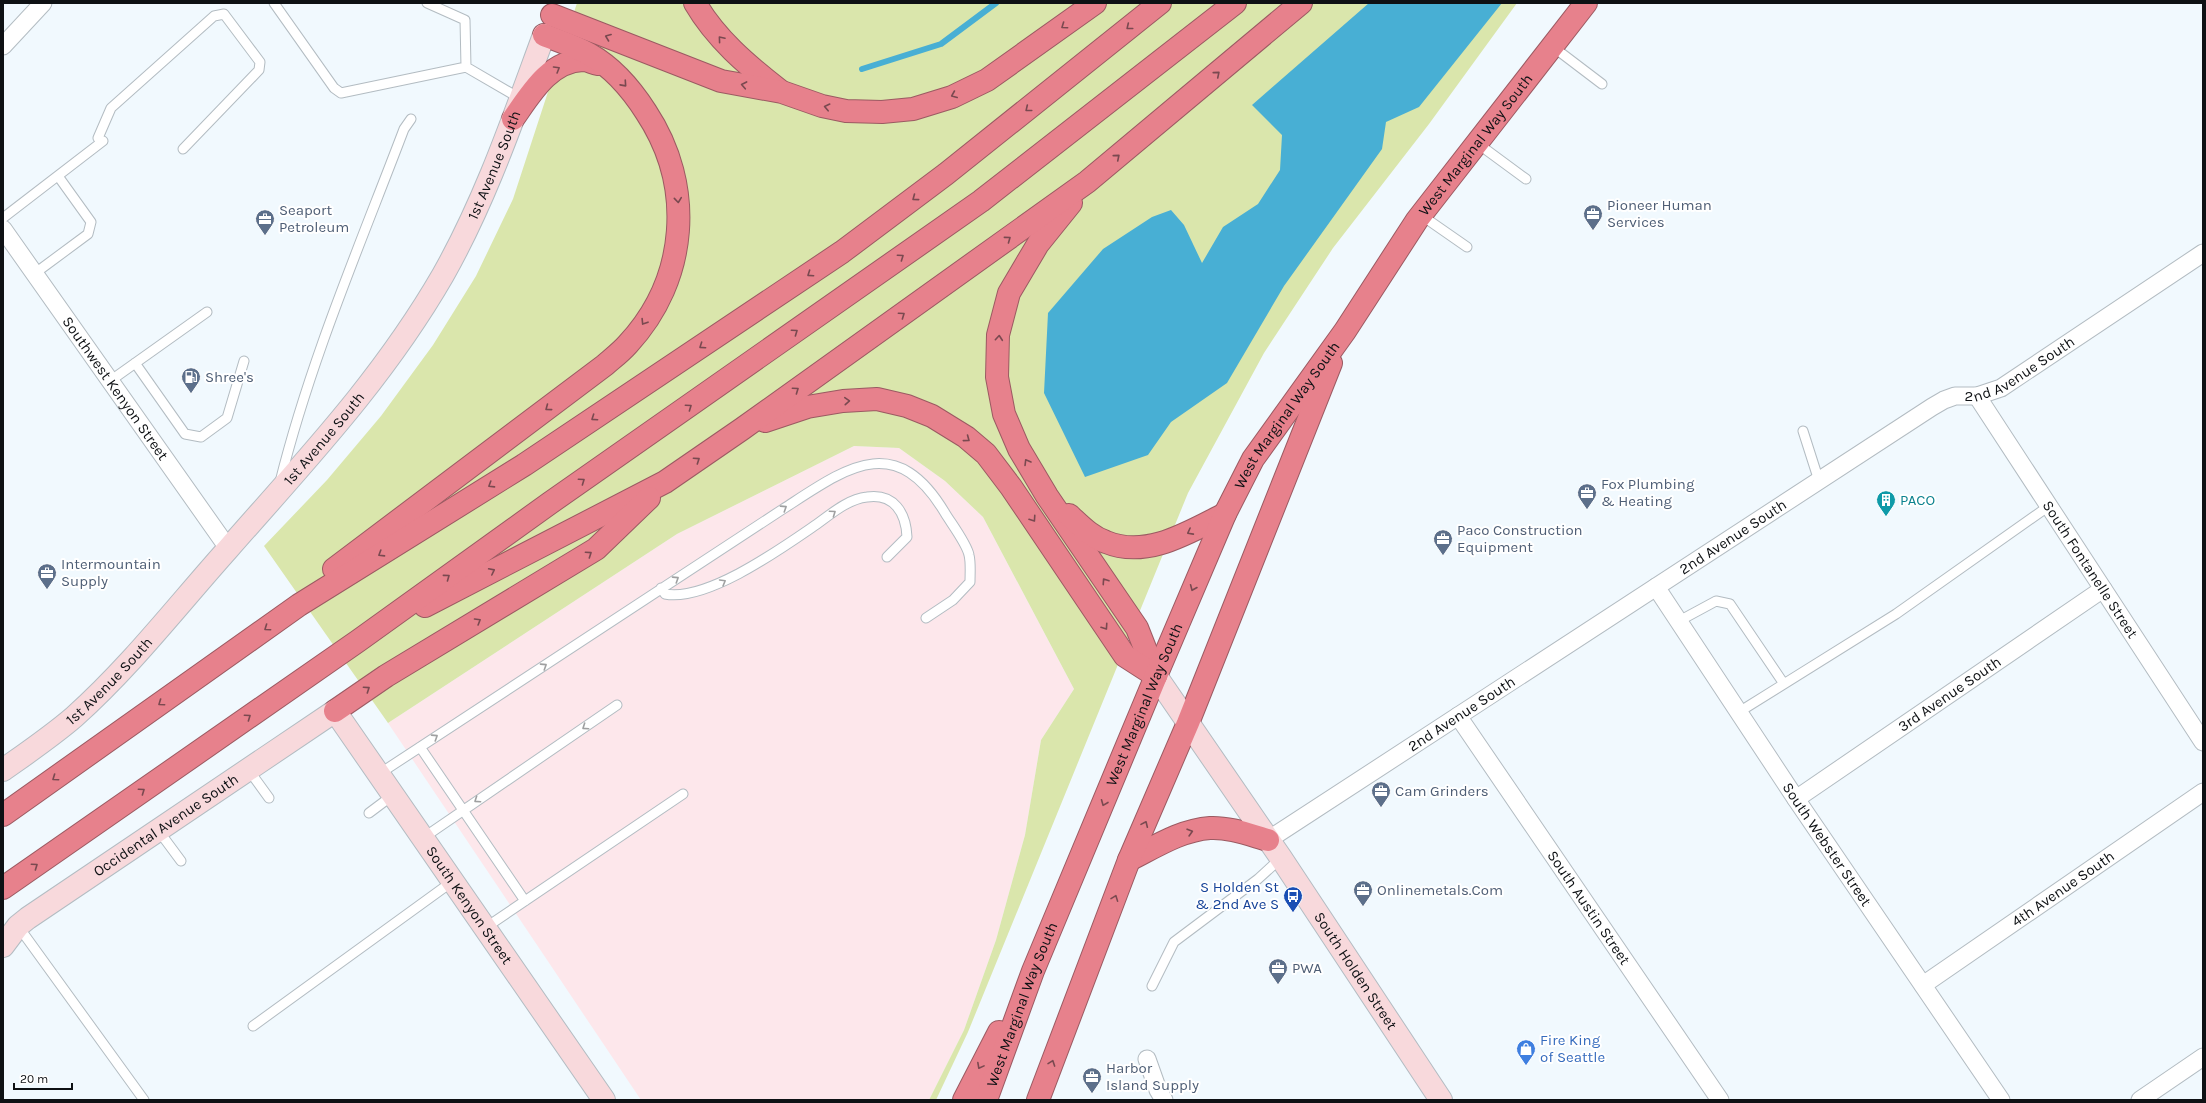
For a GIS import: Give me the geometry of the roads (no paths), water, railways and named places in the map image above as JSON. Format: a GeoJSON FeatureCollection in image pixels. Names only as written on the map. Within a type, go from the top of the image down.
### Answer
{"type":"FeatureCollection","features":[{"type":"Feature","properties":{"kind":"highway"},"geometry":{"type":"LineString","coordinates":[[695,3],[703,17],[731,51],[782,92]]}},
{"type":"Feature","properties":{"kind":"highway"},"geometry":{"type":"LineString","coordinates":[[552,15],[721,80],[782,92],[822,106],[846,111],[882,112],[913,109],[952,97],[987,80],[1096,3]]}},
{"type":"Feature","properties":{"kind":"highway"},"geometry":{"type":"LineString","coordinates":[[3,815],[299,605],[524,465],[842,252],[946,174],[1160,3]]}},
{"type":"Feature","properties":{"kind":"highway"},"geometry":{"type":"LineString","coordinates":[[3,888],[358,641],[550,503],[981,201],[1235,3]]}},
{"type":"Feature","properties":{"kind":"highway"},"geometry":{"type":"LineString","coordinates":[[358,641],[665,482],[742,429],[1087,182],[1301,3]]}},
{"type":"Feature","properties":{"kind":"highway","name":"West Marginal Way South"},"geometry":{"type":"LineString","coordinates":[[986,1100],[1033,971],[1225,514],[1253,459],[1345,331],[1421,215],[1586,3]]}},
{"type":"Feature","properties":{"kind":"highway"},"geometry":{"type":"LineString","coordinates":[[299,605],[304,591],[605,365],[628,345],[642,326],[658,299],[671,272],[677,246],[679,216],[676,184],[667,152],[654,123],[638,99],[606,66],[589,54],[544,35]]}},
{"type":"Feature","properties":{"kind":"highway"},"geometry":{"type":"LineString","coordinates":[[513,119],[536,87],[557,68],[584,60],[606,66]]}},
{"type":"Feature","properties":{"kind":"highway"},"geometry":{"type":"LineString","coordinates":[[1087,182],[1038,244],[1009,292],[998,335],[998,377],[1004,414],[1020,449],[1047,496],[1137,628],[1156,676]]}},
{"type":"Feature","properties":{"kind":"highway","name":"West Marginal Way South"},"geometry":{"type":"LineString","coordinates":[[1038,1100],[1130,860],[1188,723],[1345,331]]}},
{"type":"Feature","properties":{"kind":"highway"},"geometry":{"type":"LineString","coordinates":[[742,429],[807,406],[843,401],[877,399],[907,406],[932,416],[966,437],[986,454],[1011,487],[1125,656],[1156,676]]}},
{"type":"Feature","properties":{"kind":"highway"},"geometry":{"type":"LineString","coordinates":[[335,711],[386,676],[596,549],[665,482]]}},
{"type":"Feature","properties":{"kind":"highway"},"geometry":{"type":"LineString","coordinates":[[1047,496],[1086,531],[1106,543],[1125,546],[1149,547],[1170,541],[1225,514]]}},
{"type":"Feature","properties":{"kind":"highway"},"geometry":{"type":"LineString","coordinates":[[1130,860],[1181,835],[1211,828],[1240,832],[1268,840]]}},
{"type":"Feature","properties":{"kind":"highway"},"geometry":{"type":"LineString","coordinates":[[964,1100],[978,1070],[1033,971]]}},
{"type":"Feature","properties":{"kind":"street"},"geometry":{"type":"LineString","coordinates":[[3,46],[43,3]]}},
{"type":"Feature","properties":{"kind":"street","name":"1st Avenue South"},"geometry":{"type":"LineString","coordinates":[[3,770],[73,718],[154,636],[228,548],[276,496],[341,421],[379,373],[413,324],[468,227],[492,175],[544,35]]}},
{"type":"Feature","properties":{"kind":"street","name":"Southwest Kenyon Street"},"geometry":{"type":"LineString","coordinates":[[3,229],[228,548]]}},
{"type":"Feature","properties":{"kind":"street","name":"2nd Avenue South"},"geometry":{"type":"LineString","coordinates":[[1268,840],[1656,586],[1944,400],[1965,395],[1977,396],[2001,388],[2203,253]]}},
{"type":"Feature","properties":{"kind":"street","name":"South Fontanelle Street"},"geometry":{"type":"LineString","coordinates":[[1977,396],[2203,742]]}},
{"type":"Feature","properties":{"kind":"street","name":"South Webster Street"},"geometry":{"type":"LineString","coordinates":[[1656,586],[1796,799],[2001,1100]]}},
{"type":"Feature","properties":{"kind":"street","name":"3rd Avenue South"},"geometry":{"type":"LineString","coordinates":[[1796,799],[2103,589]]}},
{"type":"Feature","properties":{"kind":"street","name":"South Holden Street"},"geometry":{"type":"LineString","coordinates":[[1156,676],[1281,858],[1441,1100]]}},
{"type":"Feature","properties":{"kind":"street","name":"Occidental Avenue South"},"geometry":{"type":"LineString","coordinates":[[3,946],[18,926],[335,711]]}},
{"type":"Feature","properties":{"kind":"street","name":"South Kenyon Street"},"geometry":{"type":"LineString","coordinates":[[335,711],[604,1100]]}},
{"type":"Feature","properties":{"kind":"street","name":"South Austin Street"},"geometry":{"type":"LineString","coordinates":[[1458,716],[1720,1100]]}},
{"type":"Feature","properties":{"kind":"street","name":"4th Avenue South"},"geometry":{"type":"LineString","coordinates":[[1923,985],[2203,792]]}},
{"type":"Feature","properties":{"kind":"street"},"geometry":{"type":"LineString","coordinates":[[2140,1100],[2203,1057]]}},
{"type":"Feature","properties":{"kind":"street"},"geometry":{"type":"LineString","coordinates":[[1147,1059],[1158,1090],[1164,1100]]}},
{"type":"Feature","properties":{"kind":"lane"},"geometry":{"type":"LineString","coordinates":[[274,3],[334,88],[341,93],[466,67],[521,98]]}},
{"type":"Feature","properties":{"kind":"lane"},"geometry":{"type":"LineString","coordinates":[[427,3],[465,20],[466,67]]}},
{"type":"Feature","properties":{"kind":"lane"},"geometry":{"type":"LineString","coordinates":[[3,218],[58,176],[100,140],[111,108],[214,16],[224,14],[260,62],[259,70],[183,149]]}},
{"type":"Feature","properties":{"kind":"lane"},"geometry":{"type":"LineString","coordinates":[[1552,46],[1602,84]]}},
{"type":"Feature","properties":{"kind":"lane"},"geometry":{"type":"LineString","coordinates":[[276,496],[293,430],[310,379],[404,129],[411,119]]}},
{"type":"Feature","properties":{"kind":"lane"},"geometry":{"type":"LineString","coordinates":[[1477,143],[1526,179]]}},
{"type":"Feature","properties":{"kind":"lane"},"geometry":{"type":"LineString","coordinates":[[34,274],[88,234],[91,222],[58,176]]}},
{"type":"Feature","properties":{"kind":"lane"},"geometry":{"type":"LineString","coordinates":[[1421,215],[1467,247]]}},
{"type":"Feature","properties":{"kind":"lane"},"geometry":{"type":"LineString","coordinates":[[110,381],[207,312]]}},
{"type":"Feature","properties":{"kind":"lane"},"geometry":{"type":"LineString","coordinates":[[135,364],[185,434],[201,437],[227,418],[244,361]]}},
{"type":"Feature","properties":{"kind":"lane"},"geometry":{"type":"LineString","coordinates":[[1803,431],[1819,481]]}},
{"type":"Feature","properties":{"kind":"lane"},"geometry":{"type":"LineString","coordinates":[[379,774],[830,479],[857,467],[887,463],[899,466],[913,474],[939,504],[969,554],[970,582],[953,600],[926,618]]}},
{"type":"Feature","properties":{"kind":"lane"},"geometry":{"type":"LineString","coordinates":[[662,588],[666,594],[674,596],[688,595],[718,586],[796,539],[848,503],[866,496],[880,497],[894,502],[906,520],[907,537],[887,557]]}},
{"type":"Feature","properties":{"kind":"lane"},"geometry":{"type":"LineString","coordinates":[[1739,712],[1896,614],[2049,506]]}},
{"type":"Feature","properties":{"kind":"lane"},"geometry":{"type":"LineString","coordinates":[[1679,621],[1716,600],[1730,604],[1784,684]]}},
{"type":"Feature","properties":{"kind":"lane"},"geometry":{"type":"LineString","coordinates":[[423,838],[617,705]]}},
{"type":"Feature","properties":{"kind":"lane"},"geometry":{"type":"LineString","coordinates":[[420,747],[525,900]]}},
{"type":"Feature","properties":{"kind":"lane"},"geometry":{"type":"LineString","coordinates":[[248,769],[269,798]]}},
{"type":"Feature","properties":{"kind":"lane"},"geometry":{"type":"LineString","coordinates":[[485,928],[683,794]]}},
{"type":"Feature","properties":{"kind":"lane"},"geometry":{"type":"LineString","coordinates":[[369,813],[393,795]]}},
{"type":"Feature","properties":{"kind":"lane"},"geometry":{"type":"LineString","coordinates":[[158,830],[181,861]]}},
{"type":"Feature","properties":{"kind":"lane"},"geometry":{"type":"LineString","coordinates":[[1152,986],[1174,942],[1258,879],[1281,858]]}},
{"type":"Feature","properties":{"kind":"lane"},"geometry":{"type":"LineString","coordinates":[[253,1026],[453,881]]}},
{"type":"Feature","properties":{"kind":"lane"},"geometry":{"type":"LineString","coordinates":[[18,926],[144,1100]]}},
{"type":"Feature","properties":{"kind":"water"},"geometry":{"type":"Polygon","coordinates":[[[1369,3],[1502,3],[1419,107],[1386,122],[1382,149],[1284,286],[1227,383],[1171,422],[1148,455],[1085,477],[1044,393],[1048,313],[1103,249],[1152,217],[1171,210],[1184,225],[1202,263],[1223,227],[1258,204],[1280,170],[1282,135],[1252,105],[1369,3]]]}},
{"type":"Feature","properties":{"kind":"waterway"},"geometry":{"type":"LineString","coordinates":[[862,69],[941,44],[996,3]]}},
{"type":"Feature","properties":{"kind":"place","name":"Pioneer Human Services"},"geometry":{"type":"Point","coordinates":[1593,231]}},
{"type":"Feature","properties":{"kind":"place","name":"Seaport Petroleum"},"geometry":{"type":"Point","coordinates":[265,236]}},
{"type":"Feature","properties":{"kind":"place","name":"Shree's"},"geometry":{"type":"Point","coordinates":[191,394]}},
{"type":"Feature","properties":{"kind":"place","name":"Fox Plumbing & Heating"},"geometry":{"type":"Point","coordinates":[1587,510]}},
{"type":"Feature","properties":{"kind":"place","name":"PACO"},"geometry":{"type":"Point","coordinates":[1886,517]}},
{"type":"Feature","properties":{"kind":"place","name":"Paco Construction Equipment"},"geometry":{"type":"Point","coordinates":[1443,556]}},
{"type":"Feature","properties":{"kind":"place","name":"Intermountain Supply"},"geometry":{"type":"Point","coordinates":[47,590]}},
{"type":"Feature","properties":{"kind":"place","name":"Cam Grinders"},"geometry":{"type":"Point","coordinates":[1381,808]}},
{"type":"Feature","properties":{"kind":"place","name":"Onlinemetals.Com"},"geometry":{"type":"Point","coordinates":[1363,907]}},
{"type":"Feature","properties":{"kind":"place","name":"S Holden St & 2nd Ave S"},"geometry":{"type":"Point","coordinates":[1293,913]}},
{"type":"Feature","properties":{"kind":"place","name":"PWA"},"geometry":{"type":"Point","coordinates":[1278,985]}},
{"type":"Feature","properties":{"kind":"place","name":"Fire King of Seattle"},"geometry":{"type":"Point","coordinates":[1526,1066]}},
{"type":"Feature","properties":{"kind":"place","name":"Harbor Island Supply"},"geometry":{"type":"Point","coordinates":[1092,1094]}}]}
